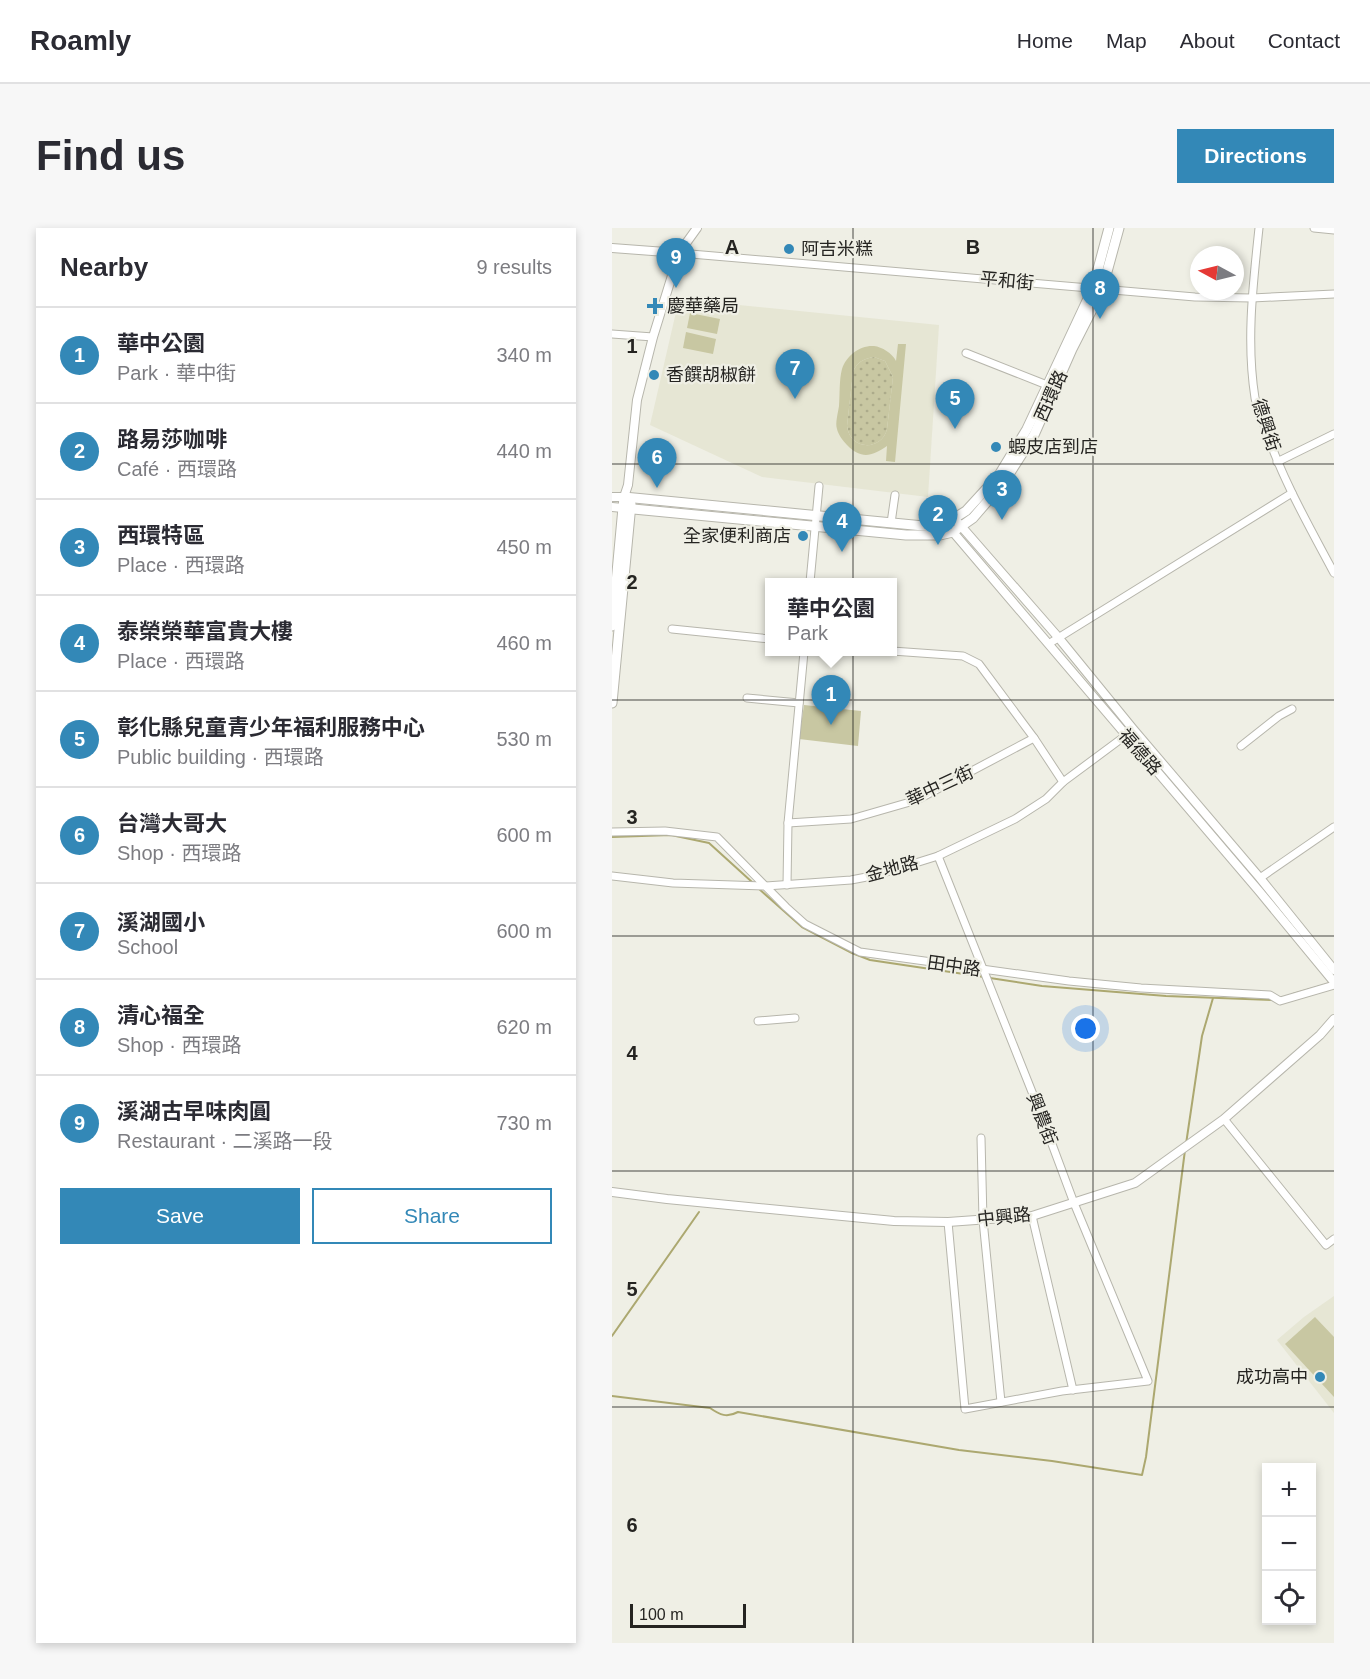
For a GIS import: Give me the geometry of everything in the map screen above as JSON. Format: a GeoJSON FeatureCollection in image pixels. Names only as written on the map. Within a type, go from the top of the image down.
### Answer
{"type":"FeatureCollection","features":[{"type":"Feature","properties":{"kind":"main road"},"geometry":{"type":"LineString","coordinates":[[1097,289],[1109,228]]}},
{"type":"Feature","properties":{"kind":"main road"},"geometry":{"type":"LineString","coordinates":[[1097,289],[1119,228]]}},
{"type":"Feature","properties":{"kind":"main road","name":"西環路"},"geometry":{"type":"LineString","coordinates":[[945,524],[966,511],[999,475],[1027,429],[1097,289]]}},
{"type":"Feature","properties":{"kind":"main road","name":"西環路"},"geometry":{"type":"LineString","coordinates":[[957,529],[973,518],[1004,482],[1034,435],[1097,289]]}},
{"type":"Feature","properties":{"kind":"main road"},"geometry":{"type":"LineString","coordinates":[[612,703],[628,498],[816,520],[925,536],[940,535],[957,529]]}},
{"type":"Feature","properties":{"kind":"main road"},"geometry":{"type":"LineString","coordinates":[[627,508],[934,527],[945,524]]}},
{"type":"Feature","properties":{"kind":"main road"},"geometry":{"type":"LineString","coordinates":[[612,626],[627,508]]}},
{"type":"Feature","properties":{"kind":"street"},"geometry":{"type":"LineString","coordinates":[[612,496],[628,498],[637,400],[653,337],[680,253],[697,228]]}},
{"type":"Feature","properties":{"kind":"street","name":"德興街"},"geometry":{"type":"LineString","coordinates":[[1259,228],[1250,340],[1255,400],[1292,493],[1334,573]]}},
{"type":"Feature","properties":{"kind":"street"},"geometry":{"type":"LineString","coordinates":[[1314,228],[1334,230]]}},
{"type":"Feature","properties":{"kind":"street"},"geometry":{"type":"LineString","coordinates":[[612,248],[680,253]]}},
{"type":"Feature","properties":{"kind":"street","name":"平和街"},"geometry":{"type":"LineString","coordinates":[[680,253],[1195,297],[1252,298],[1334,294]]}},
{"type":"Feature","properties":{"kind":"street"},"geometry":{"type":"LineString","coordinates":[[612,334],[653,337]]}},
{"type":"Feature","properties":{"kind":"street"},"geometry":{"type":"LineString","coordinates":[[966,353],[1047,385]]}},
{"type":"Feature","properties":{"kind":"street"},"geometry":{"type":"LineString","coordinates":[[1278,462],[1334,434]]}},
{"type":"Feature","properties":{"kind":"street"},"geometry":{"type":"LineString","coordinates":[[810,578],[819,486]]}},
{"type":"Feature","properties":{"kind":"street"},"geometry":{"type":"LineString","coordinates":[[1050,643],[1292,493]]}},
{"type":"Feature","properties":{"kind":"street"},"geometry":{"type":"LineString","coordinates":[[891,523],[894,495]]}},
{"type":"Feature","properties":{"kind":"street"},"geometry":{"type":"LineString","coordinates":[[612,507],[627,508]]}},
{"type":"Feature","properties":{"kind":"street","name":"福德路"},"geometry":{"type":"LineString","coordinates":[[954,518],[957,529],[1050,643],[1334,983]]}},
{"type":"Feature","properties":{"kind":"street","name":"福德路"},"geometry":{"type":"LineString","coordinates":[[945,524],[957,529],[1058,637],[1334,970]]}},
{"type":"Feature","properties":{"kind":"street"},"geometry":{"type":"LineString","coordinates":[[672,629],[765,638]]}},
{"type":"Feature","properties":{"kind":"street"},"geometry":{"type":"LineString","coordinates":[[897,651],[963,656],[979,664],[1034,738],[1063,782]]}},
{"type":"Feature","properties":{"kind":"street"},"geometry":{"type":"LineString","coordinates":[[787,885],[788,824],[804,656]]}},
{"type":"Feature","properties":{"kind":"street"},"geometry":{"type":"LineString","coordinates":[[747,698],[799,703]]}},
{"type":"Feature","properties":{"kind":"street"},"geometry":{"type":"LineString","coordinates":[[1241,746],[1279,716],[1292,709]]}},
{"type":"Feature","properties":{"kind":"street","name":"金地路"},"geometry":{"type":"LineString","coordinates":[[612,876],[673,883],[766,886],[851,880],[877,875],[938,856],[1015,819],[1046,799],[1063,782],[1133,729]]}},
{"type":"Feature","properties":{"kind":"street","name":"華中三街"},"geometry":{"type":"LineString","coordinates":[[788,824],[851,819],[917,800],[1034,738]]}},
{"type":"Feature","properties":{"kind":"street"},"geometry":{"type":"LineString","coordinates":[[1260,878],[1334,827]]}},
{"type":"Feature","properties":{"kind":"street","name":"田中路"},"geometry":{"type":"LineString","coordinates":[[612,832],[665,831],[717,837],[805,924],[860,952],[1069,981],[1129,987],[1270,995],[1280,1001],[1334,983]]}},
{"type":"Feature","properties":{"kind":"street","name":"興農街"},"geometry":{"type":"LineString","coordinates":[[938,856],[1074,1203],[1148,1381],[1073,1390]]}},
{"type":"Feature","properties":{"kind":"street"},"geometry":{"type":"LineString","coordinates":[[758,1021],[795,1018]]}},
{"type":"Feature","properties":{"kind":"street","name":"中興路"},"geometry":{"type":"LineString","coordinates":[[612,1192],[894,1221],[948,1222],[1032,1216],[1135,1183],[1224,1119],[1320,1035],[1334,1019]]}},
{"type":"Feature","properties":{"kind":"street"},"geometry":{"type":"LineString","coordinates":[[1224,1119],[1326,1245],[1334,1239]]}},
{"type":"Feature","properties":{"kind":"street"},"geometry":{"type":"LineString","coordinates":[[981,1138],[983,1220],[1001,1402]]}},
{"type":"Feature","properties":{"kind":"street"},"geometry":{"type":"LineString","coordinates":[[948,1222],[965,1409],[1073,1390],[1032,1216]]}},
{"type":"Feature","properties":{"kind":"shaded area"},"geometry":{"type":"Polygon","coordinates":[[[679,299],[939,325],[928,497],[762,477],[650,425],[679,299]]]}},
{"type":"Feature","properties":{"kind":"shaded area","name":"成功高中"},"geometry":{"type":"Polygon","coordinates":[[[1334,1296],[1334,1413],[1277,1340],[1334,1296]]]}},
{"type":"Feature","properties":{"kind":"green space"},"geometry":{"type":"Polygon","coordinates":[[[690,313],[720,319],[717,334],[687,328],[690,313]]]}},
{"type":"Feature","properties":{"kind":"green space"},"geometry":{"type":"Polygon","coordinates":[[[686,332],[716,339],[713,354],[683,348],[686,332]]]}},
{"type":"Feature","properties":{"kind":"green space"},"geometry":{"type":"Polygon","coordinates":[[[898,344],[906,344],[895,462],[886,461],[887,446],[866,455],[852,450],[841,437],[836,424],[841,373],[850,356],[859,349],[874,346],[892,355],[896,361],[898,344]],[[874,357],[867,359],[859,363],[853,372],[847,426],[849,434],[860,444],[873,444],[879,441],[887,429],[893,377],[885,361],[874,357]]]}},
{"type":"Feature","properties":{"kind":"green space"},"geometry":{"type":"Polygon","coordinates":[[[874,357],[885,361],[893,377],[887,429],[879,441],[866,445],[854,440],[847,426],[853,372],[861,362],[874,357]]]}},
{"type":"Feature","properties":{"kind":"green space"},"geometry":{"type":"Polygon","coordinates":[[[804,705],[861,711],[858,746],[799,739],[804,705]]]}},
{"type":"Feature","properties":{"kind":"green space"},"geometry":{"type":"Polygon","coordinates":[[[1315,1317],[1334,1337],[1334,1397],[1285,1344],[1315,1317]]]}},
{"type":"Feature","properties":{"kind":"waterway"},"geometry":{"type":"LineString","coordinates":[[612,837],[671,835],[709,843],[752,882]]}},
{"type":"Feature","properties":{"kind":"waterway"},"geometry":{"type":"LineString","coordinates":[[758,888],[802,927],[852,953],[870,960],[984,977]]}},
{"type":"Feature","properties":{"kind":"waterway"},"geometry":{"type":"LineString","coordinates":[[990,978],[1042,986],[1166,996],[1274,1000]]}},
{"type":"Feature","properties":{"kind":"waterway"},"geometry":{"type":"LineString","coordinates":[[1293,994],[1331,983]]}},
{"type":"Feature","properties":{"kind":"waterway"},"geometry":{"type":"LineString","coordinates":[[1186,1144],[1202,1036],[1213,998]]}},
{"type":"Feature","properties":{"kind":"waterway"},"geometry":{"type":"LineString","coordinates":[[612,1396],[710,1408],[724,1415],[738,1412],[959,1450],[1142,1475],[1185,1150]]}},
{"type":"Feature","properties":{"kind":"waterway"},"geometry":{"type":"LineString","coordinates":[[612,1336],[699,1212]]}},
{"type":"Feature","properties":{"kind":"place","name":"阿吉米糕"},"geometry":{"type":"Point","coordinates":[789,249]}},
{"type":"Feature","properties":{"kind":"place","name":"溪湖古早味肉圓"},"geometry":{"type":"Point","coordinates":[676,288]}},
{"type":"Feature","properties":{"kind":"place","name":"慶華藥局"},"geometry":{"type":"Point","coordinates":[655,306]}},
{"type":"Feature","properties":{"kind":"place","name":"清心福全"},"geometry":{"type":"Point","coordinates":[1100,319]}},
{"type":"Feature","properties":{"kind":"place","name":"香饌胡椒餅"},"geometry":{"type":"Point","coordinates":[654,375]}},
{"type":"Feature","properties":{"kind":"place","name":"溪湖國小"},"geometry":{"type":"Point","coordinates":[795,399]}},
{"type":"Feature","properties":{"kind":"place","name":"彰化縣兒童青少年福利服務中心"},"geometry":{"type":"Point","coordinates":[955,429]}},
{"type":"Feature","properties":{"kind":"place","name":"蝦皮店到店"},"geometry":{"type":"Point","coordinates":[996,447]}},
{"type":"Feature","properties":{"kind":"place","name":"台灣大哥大"},"geometry":{"type":"Point","coordinates":[657,488]}},
{"type":"Feature","properties":{"kind":"place","name":"西環特區"},"geometry":{"type":"Point","coordinates":[1002,520]}},
{"type":"Feature","properties":{"kind":"place","name":"全家便利商店"},"geometry":{"type":"Point","coordinates":[803,536]}},
{"type":"Feature","properties":{"kind":"place","name":"路易莎咖啡"},"geometry":{"type":"Point","coordinates":[938,545]}},
{"type":"Feature","properties":{"kind":"place","name":"泰榮榮華富貴大樓"},"geometry":{"type":"Point","coordinates":[842,552]}},
{"type":"Feature","properties":{"kind":"place","name":"華中公園"},"geometry":{"type":"Point","coordinates":[831,725]}},
{"type":"Feature","properties":{"kind":"place","name":"成功高中"},"geometry":{"type":"Point","coordinates":[1320,1377]}}]}
